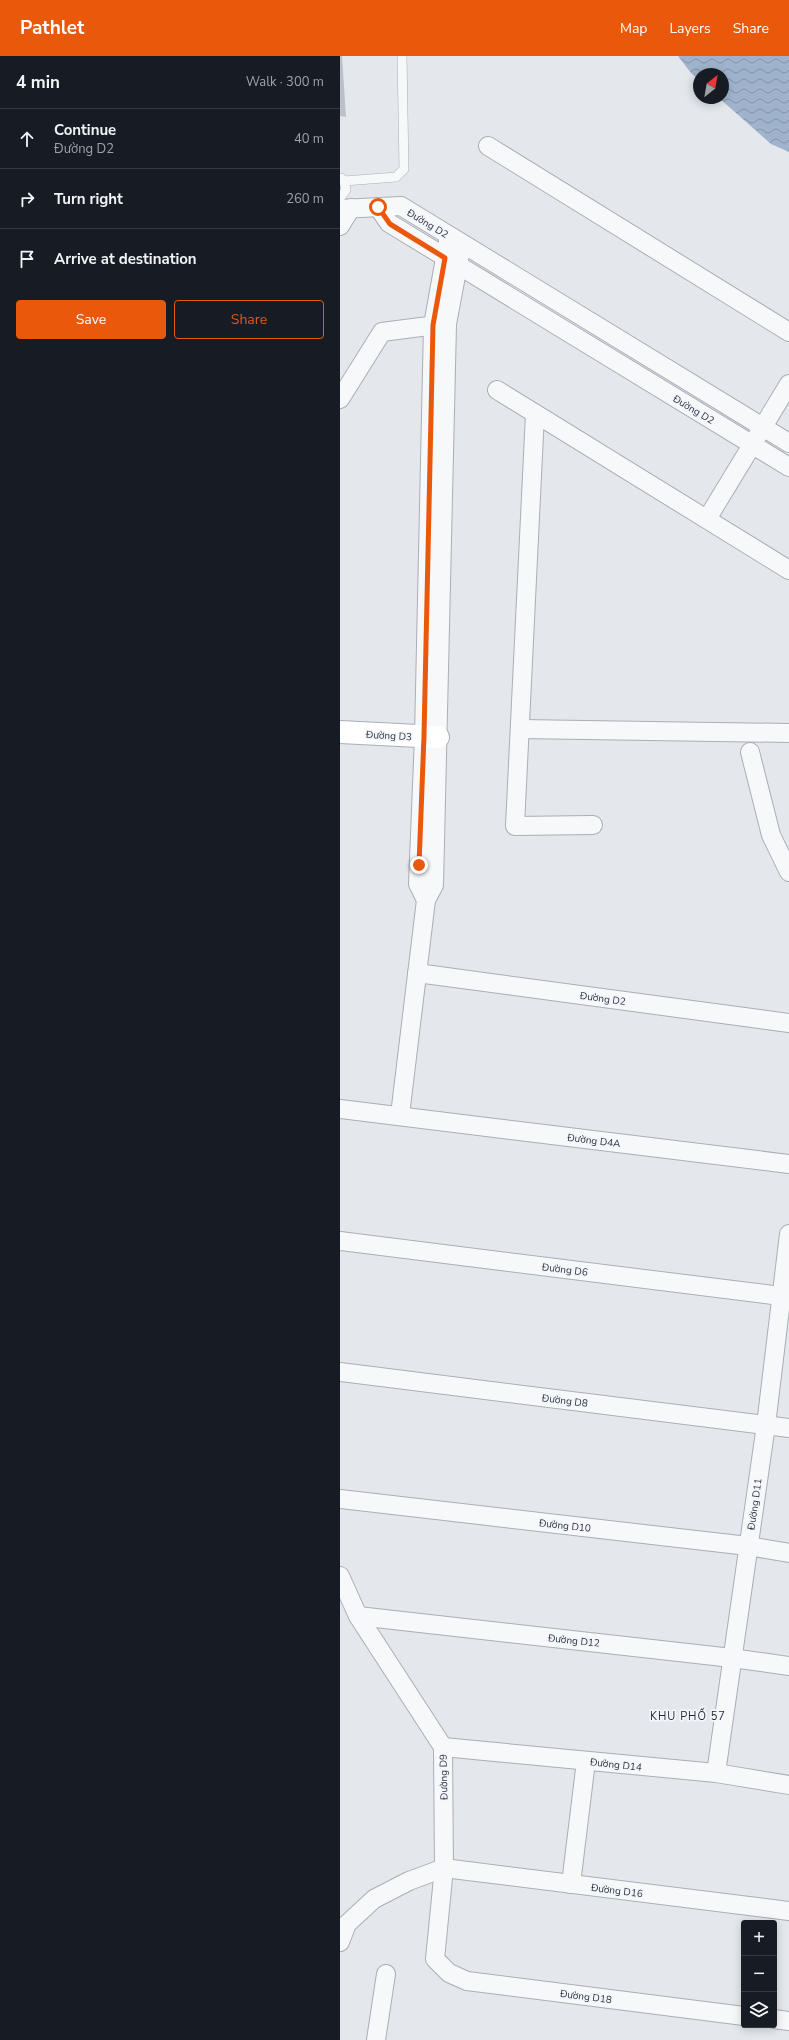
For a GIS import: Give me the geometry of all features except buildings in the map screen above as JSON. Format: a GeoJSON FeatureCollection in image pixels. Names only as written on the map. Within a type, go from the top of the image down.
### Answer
{"type":"FeatureCollection","features":[{"type":"Feature","properties":{"kind":"street"},"geometry":{"type":"LineString","coordinates":[[488,146],[789,332]]}},
{"type":"Feature","properties":{"kind":"street"},"geometry":{"type":"LineString","coordinates":[[340,226],[344,205],[378,207]]}},
{"type":"Feature","properties":{"kind":"street","name":"Đường D2"},"geometry":{"type":"LineString","coordinates":[[378,207],[400,206],[789,443]]}},
{"type":"Feature","properties":{"kind":"street","name":"Đường D2"},"geometry":{"type":"LineString","coordinates":[[378,207],[390,224],[789,467]]}},
{"type":"Feature","properties":{"kind":"street"},"geometry":{"type":"LineString","coordinates":[[400,1115],[426,900],[434,885],[431,737],[440,325],[456,240]]}},
{"type":"Feature","properties":{"kind":"street"},"geometry":{"type":"LineString","coordinates":[[340,399],[382,332],[440,325]]}},
{"type":"Feature","properties":{"kind":"street"},"geometry":{"type":"LineString","coordinates":[[707,520],[789,384]]}},
{"type":"Feature","properties":{"kind":"street"},"geometry":{"type":"LineString","coordinates":[[497,390],[789,570]]}},
{"type":"Feature","properties":{"kind":"street"},"geometry":{"type":"LineString","coordinates":[[535,414],[515,826],[593,825]]}},
{"type":"Feature","properties":{"kind":"street"},"geometry":{"type":"LineString","coordinates":[[520,729],[789,733]]}},
{"type":"Feature","properties":{"kind":"street","name":"Đường D3"},"geometry":{"type":"LineString","coordinates":[[340,732],[431,737]]}},
{"type":"Feature","properties":{"kind":"street"},"geometry":{"type":"LineString","coordinates":[[750,752],[771,835],[789,872]]}},
{"type":"Feature","properties":{"kind":"street","name":"Đường D2"},"geometry":{"type":"LineString","coordinates":[[417,973],[789,1023]]}},
{"type":"Feature","properties":{"kind":"street","name":"Đường D4A"},"geometry":{"type":"LineString","coordinates":[[340,1109],[400,1115],[789,1164]]}},
{"type":"Feature","properties":{"kind":"street","name":"Đường D11"},"geometry":{"type":"LineString","coordinates":[[716,1774],[785,1296],[789,1234]]}},
{"type":"Feature","properties":{"kind":"street","name":"Đường D6"},"geometry":{"type":"LineString","coordinates":[[340,1241],[785,1296]]}},
{"type":"Feature","properties":{"kind":"street","name":"Đường D8"},"geometry":{"type":"LineString","coordinates":[[340,1372],[789,1428]]}},
{"type":"Feature","properties":{"kind":"street","name":"Đường D10"},"geometry":{"type":"LineString","coordinates":[[340,1499],[748,1546],[789,1553]]}},
{"type":"Feature","properties":{"kind":"street","name":"Đường D9"},"geometry":{"type":"LineString","coordinates":[[340,1576],[358,1616],[443,1747],[444,1868],[435,1959]]}},
{"type":"Feature","properties":{"kind":"street","name":"Đường D12"},"geometry":{"type":"LineString","coordinates":[[358,1616],[732,1658],[789,1666]]}},
{"type":"Feature","properties":{"kind":"street","name":"Đường D14"},"geometry":{"type":"LineString","coordinates":[[443,1747],[716,1774],[789,1785]]}},
{"type":"Feature","properties":{"kind":"street"},"geometry":{"type":"LineString","coordinates":[[571,1884],[586,1761]]}},
{"type":"Feature","properties":{"kind":"street"},"geometry":{"type":"LineString","coordinates":[[340,1942],[347,1924],[374,1899],[409,1881],[444,1868]]}},
{"type":"Feature","properties":{"kind":"street","name":"Đường D16"},"geometry":{"type":"LineString","coordinates":[[444,1868],[789,1911]]}},
{"type":"Feature","properties":{"kind":"street","name":"Đường D18"},"geometry":{"type":"LineString","coordinates":[[435,1959],[449,1973],[467,1981],[741,2016]]}},
{"type":"Feature","properties":{"kind":"street"},"geometry":{"type":"LineString","coordinates":[[376,2040],[386,1974]]}},
{"type":"Feature","properties":{"kind":"street"},"geometry":{"type":"LineString","coordinates":[[777,2019],[789,2021]]}},
{"type":"Feature","properties":{"kind":"lane"},"geometry":{"type":"LineString","coordinates":[[344,205],[346,190],[342,179],[396,177],[404,168],[402,56]]}},
{"type":"Feature","properties":{"kind":"water"},"geometry":{"type":"Polygon","coordinates":[[[678,56],[789,56],[789,152],[771,144],[726,104],[729,104],[729,68],[693,68],[693,75],[678,56]]]}},
{"type":"Feature","properties":{"kind":"district","name":"KHU PHỐ 57"},"geometry":{"type":"Point","coordinates":[688,1716]}},
{"type":"Feature","properties":{"kind":"route"},"geometry":{"type":"LineString","coordinates":[[378,207],[390,224],[445,258],[433,325],[424,736],[419,865]]}}]}
